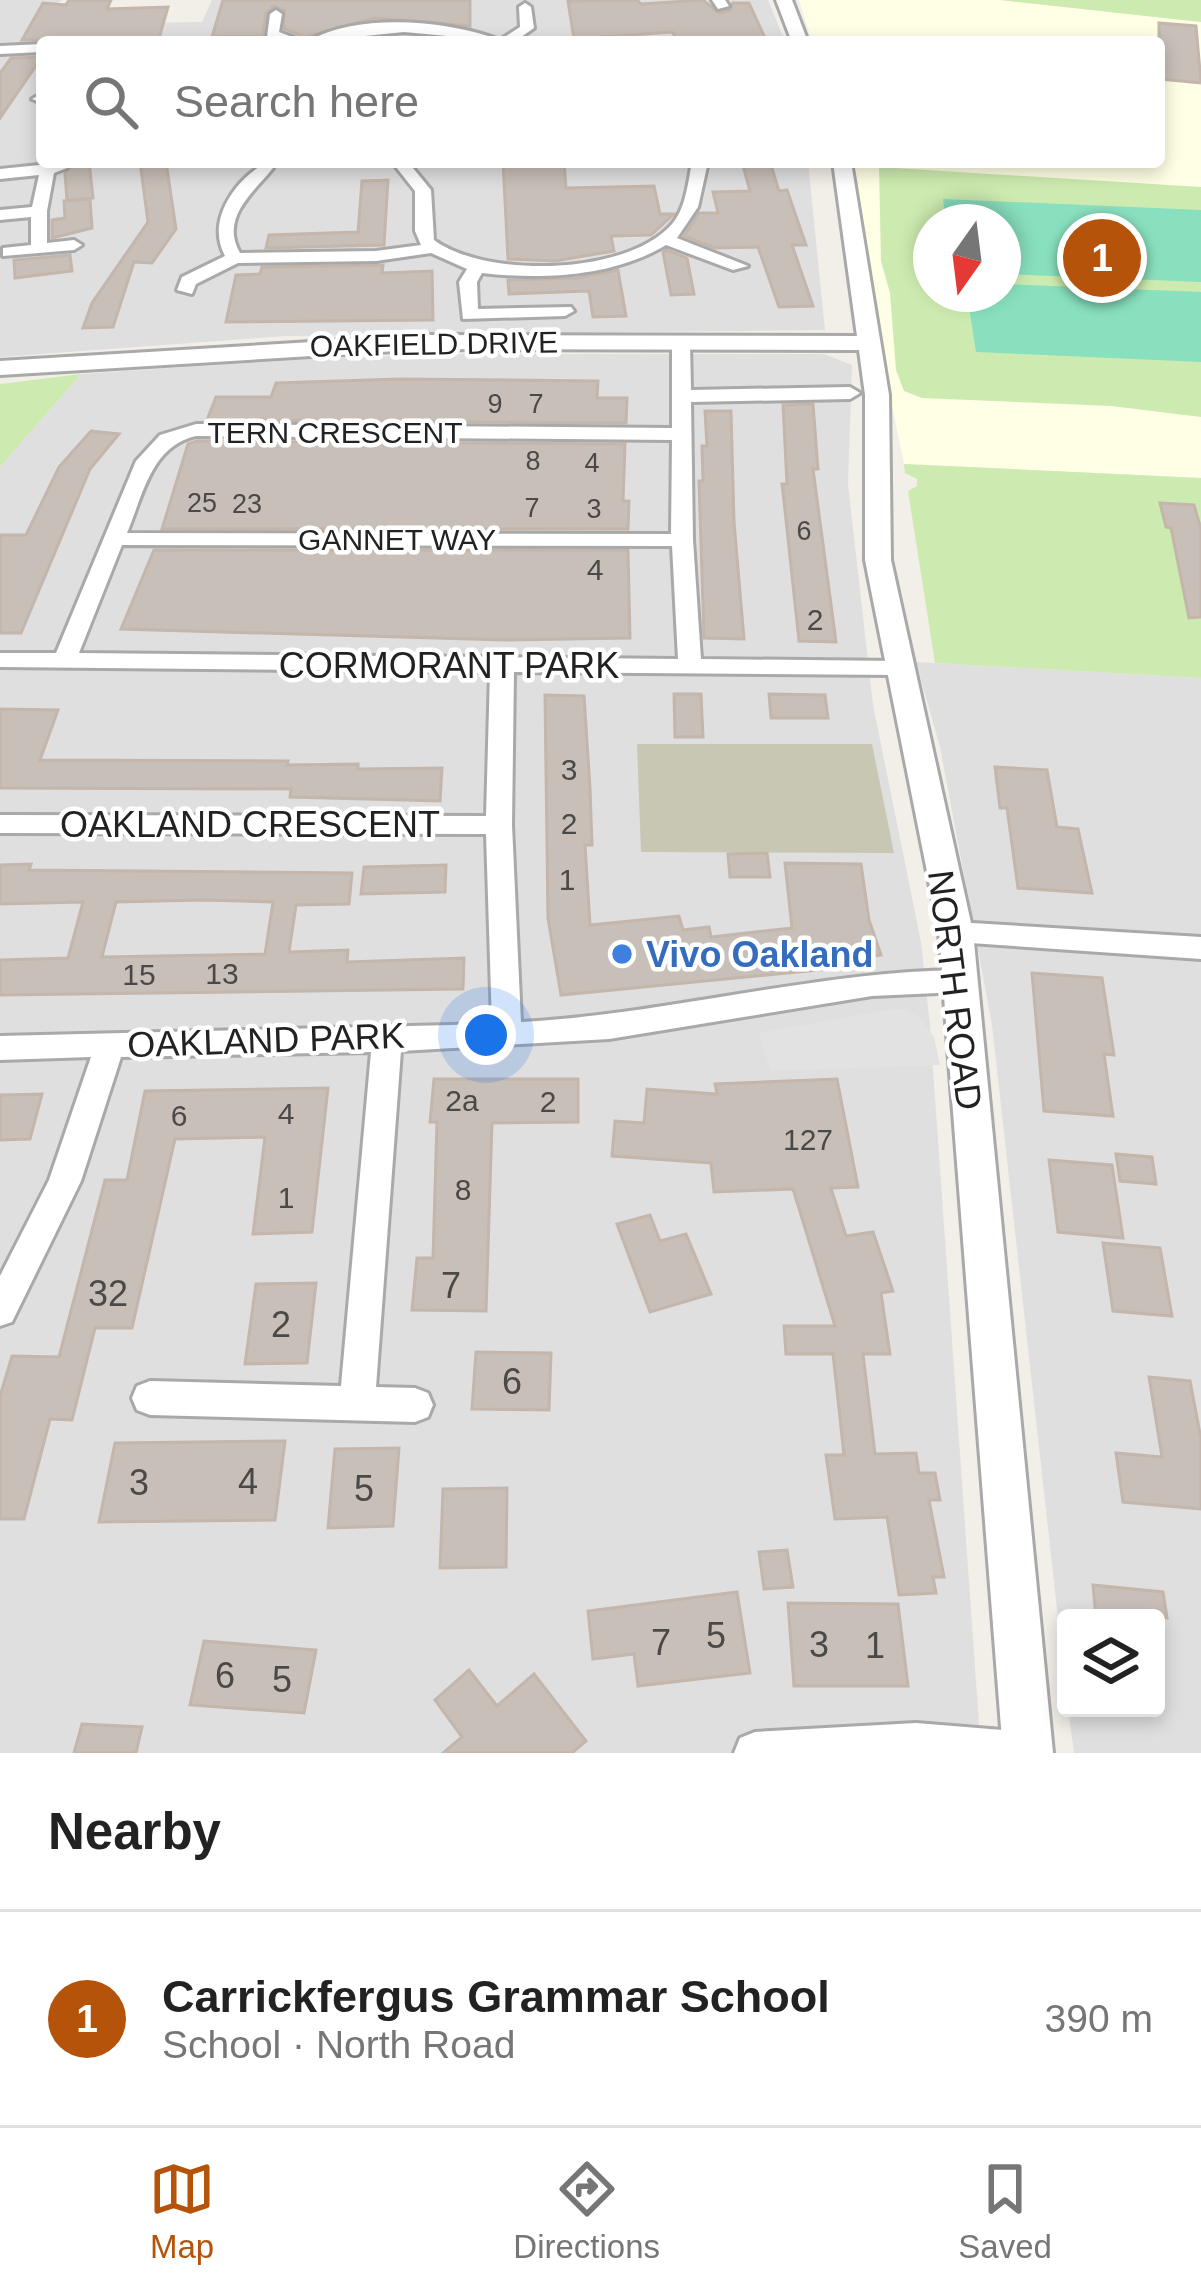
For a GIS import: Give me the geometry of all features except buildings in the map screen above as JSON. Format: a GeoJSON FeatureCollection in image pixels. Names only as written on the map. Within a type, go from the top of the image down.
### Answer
{"type":"FeatureCollection","features":[{"type":"Feature","properties":{"kind":"street"},"geometry":{"type":"LineString","coordinates":[[784,0],[798,36]]}},
{"type":"Feature","properties":{"kind":"street"},"geometry":{"type":"LineString","coordinates":[[516,36],[526,30],[525,7]]}},
{"type":"Feature","properties":{"kind":"street"},"geometry":{"type":"LineString","coordinates":[[276,14],[272,34],[278,36]]}},
{"type":"Feature","properties":{"kind":"street"},"geometry":{"type":"LineString","coordinates":[[341,36],[407,28],[457,36]]}},
{"type":"Feature","properties":{"kind":"street"},"geometry":{"type":"LineString","coordinates":[[0,50],[36,49]]}},
{"type":"Feature","properties":{"kind":"street"},"geometry":{"type":"LineString","coordinates":[[405,168],[423,190],[422,233],[432,248]]}},
{"type":"Feature","properties":{"kind":"street"},"geometry":{"type":"LineString","coordinates":[[186,290],[188,281],[235,258],[383,256],[432,248],[478,265],[535,271],[631,256],[665,239],[688,212],[699,168]]}},
{"type":"Feature","properties":{"kind":"street","name":"NORTH ROAD"},"geometry":{"type":"LineString","coordinates":[[843,168],[879,428],[878,560],[956,932],[1028,1753]]}},
{"type":"Feature","properties":{"kind":"street"},"geometry":{"type":"LineString","coordinates":[[0,174],[55,169],[39,211],[39,248]]}},
{"type":"Feature","properties":{"kind":"street"},"geometry":{"type":"LineString","coordinates":[[235,258],[226,243],[230,205],[255,172]]}},
{"type":"Feature","properties":{"kind":"street"},"geometry":{"type":"LineString","coordinates":[[0,215],[39,211]]}},
{"type":"Feature","properties":{"kind":"street"},"geometry":{"type":"LineString","coordinates":[[665,239],[739,266]]}},
{"type":"Feature","properties":{"kind":"street"},"geometry":{"type":"LineString","coordinates":[[9,252],[74,245]]}},
{"type":"Feature","properties":{"kind":"street"},"geometry":{"type":"LineString","coordinates":[[478,265],[468,282],[469,315],[565,311]]}},
{"type":"Feature","properties":{"kind":"street"},"geometry":{"type":"LineString","coordinates":[[681,342],[682,540],[689,666]]}},
{"type":"Feature","properties":{"kind":"street","name":"OAKFIELD DRIVE"},"geometry":{"type":"LineString","coordinates":[[0,368],[329,345],[869,343]]}},
{"type":"Feature","properties":{"kind":"street"},"geometry":{"type":"LineString","coordinates":[[682,396],[850,393]]}},
{"type":"Feature","properties":{"kind":"street","name":"TERN CRESCENT"},"geometry":{"type":"LineString","coordinates":[[64,661],[153,449],[187,431],[681,434]]}},
{"type":"Feature","properties":{"kind":"street","name":"GANNET WAY"},"geometry":{"type":"LineString","coordinates":[[112,538],[682,540]]}},
{"type":"Feature","properties":{"kind":"street","name":"CORMORANT PARK"},"geometry":{"type":"LineString","coordinates":[[0,660],[898,668]]}},
{"type":"Feature","properties":{"kind":"street"},"geometry":{"type":"LineString","coordinates":[[502,667],[500,825],[507,1035]]}},
{"type":"Feature","properties":{"kind":"street","name":"OAKLAND CRESCENT"},"geometry":{"type":"LineString","coordinates":[[0,824],[500,825]]}},
{"type":"Feature","properties":{"kind":"street"},"geometry":{"type":"LineString","coordinates":[[956,932],[1201,948]]}},
{"type":"Feature","properties":{"kind":"street","name":"OAKLAND PARK"},"geometry":{"type":"LineString","coordinates":[[0,1048],[507,1035],[614,1027],[901,981],[960,981]]}},
{"type":"Feature","properties":{"kind":"street"},"geometry":{"type":"LineString","coordinates":[[356,1402],[387,1036]]}},
{"type":"Feature","properties":{"kind":"street"},"geometry":{"type":"LineString","coordinates":[[0,1311],[65,1181],[110,1044]]}},
{"type":"Feature","properties":{"kind":"street"},"geometry":{"type":"LineString","coordinates":[[150,1398],[415,1406]]}},
{"type":"Feature","properties":{"kind":"street"},"geometry":{"type":"LineString","coordinates":[[755,1753],[916,1744],[1028,1753]]}},
{"type":"Feature","properties":{"kind":"shaded area"},"geometry":{"type":"Polygon","coordinates":[[[0,0],[62,0],[31,25],[202,22],[212,0],[768,0],[783,36],[36,36],[36,168],[809,168],[825,330],[286,336],[0,357],[0,0]]]}},
{"type":"Feature","properties":{"kind":"shaded area"},"geometry":{"type":"Polygon","coordinates":[[[799,0],[1000,0],[1201,22],[1201,478],[904,464],[871,303],[853,168],[1165,168],[1165,36],[810,36],[799,0]]]}},
{"type":"Feature","properties":{"kind":"shaded area"},"geometry":{"type":"Polygon","coordinates":[[[464,354],[824,354],[852,365],[848,484],[873,705],[921,942],[930,1026],[981,1753],[0,1753],[0,467],[81,374],[464,354]]]}},
{"type":"Feature","properties":{"kind":"shaded area"},"geometry":{"type":"Polygon","coordinates":[[[916,662],[1201,678],[1201,1753],[1074,1753],[1069,1717],[1165,1717],[1165,1609],[1057,1609],[992,1025],[940,747],[916,662]]]}},
{"type":"Feature","properties":{"kind":"shaded area"},"geometry":{"type":"Polygon","coordinates":[[[637,744],[872,744],[894,853],[641,852],[637,744]]]}},
{"type":"Feature","properties":{"kind":"shaded area"},"geometry":{"type":"Polygon","coordinates":[[[906,1009],[921,1019],[934,1037],[940,1065],[770,1071],[759,1033],[906,1009]]]}},
{"type":"Feature","properties":{"kind":"green space"},"geometry":{"type":"Polygon","coordinates":[[[1000,0],[1201,0],[1201,22],[1000,0]]]}},
{"type":"Feature","properties":{"kind":"green space"},"geometry":{"type":"Polygon","coordinates":[[[879,168],[1201,187],[1201,417],[1111,406],[922,398],[904,391],[896,370],[890,293],[881,261],[879,168]]]}},
{"type":"Feature","properties":{"kind":"green space"},"geometry":{"type":"Polygon","coordinates":[[[943,199],[1201,210],[1201,282],[1021,275],[1021,204],[944,204],[943,199]]]}},
{"type":"Feature","properties":{"kind":"green space"},"geometry":{"type":"Polygon","coordinates":[[[1021,285],[1201,292],[1201,362],[976,352],[970,312],[1021,312],[1021,285]]]}},
{"type":"Feature","properties":{"kind":"green space"},"geometry":{"type":"Polygon","coordinates":[[[81,374],[0,467],[0,384],[81,374]]]}},
{"type":"Feature","properties":{"kind":"green space"},"geometry":{"type":"Polygon","coordinates":[[[904,464],[1201,478],[1201,678],[935,663],[908,491],[917,486],[917,479],[905,473],[904,464]]]}},
{"type":"Feature","properties":{"kind":"place","name":"Carrickfergus Grammar School"},"geometry":{"type":"Point","coordinates":[1102,258]}},
{"type":"Feature","properties":{"kind":"place","name":"Vivo Oakland"},"geometry":{"type":"Point","coordinates":[622,954]}}]}
